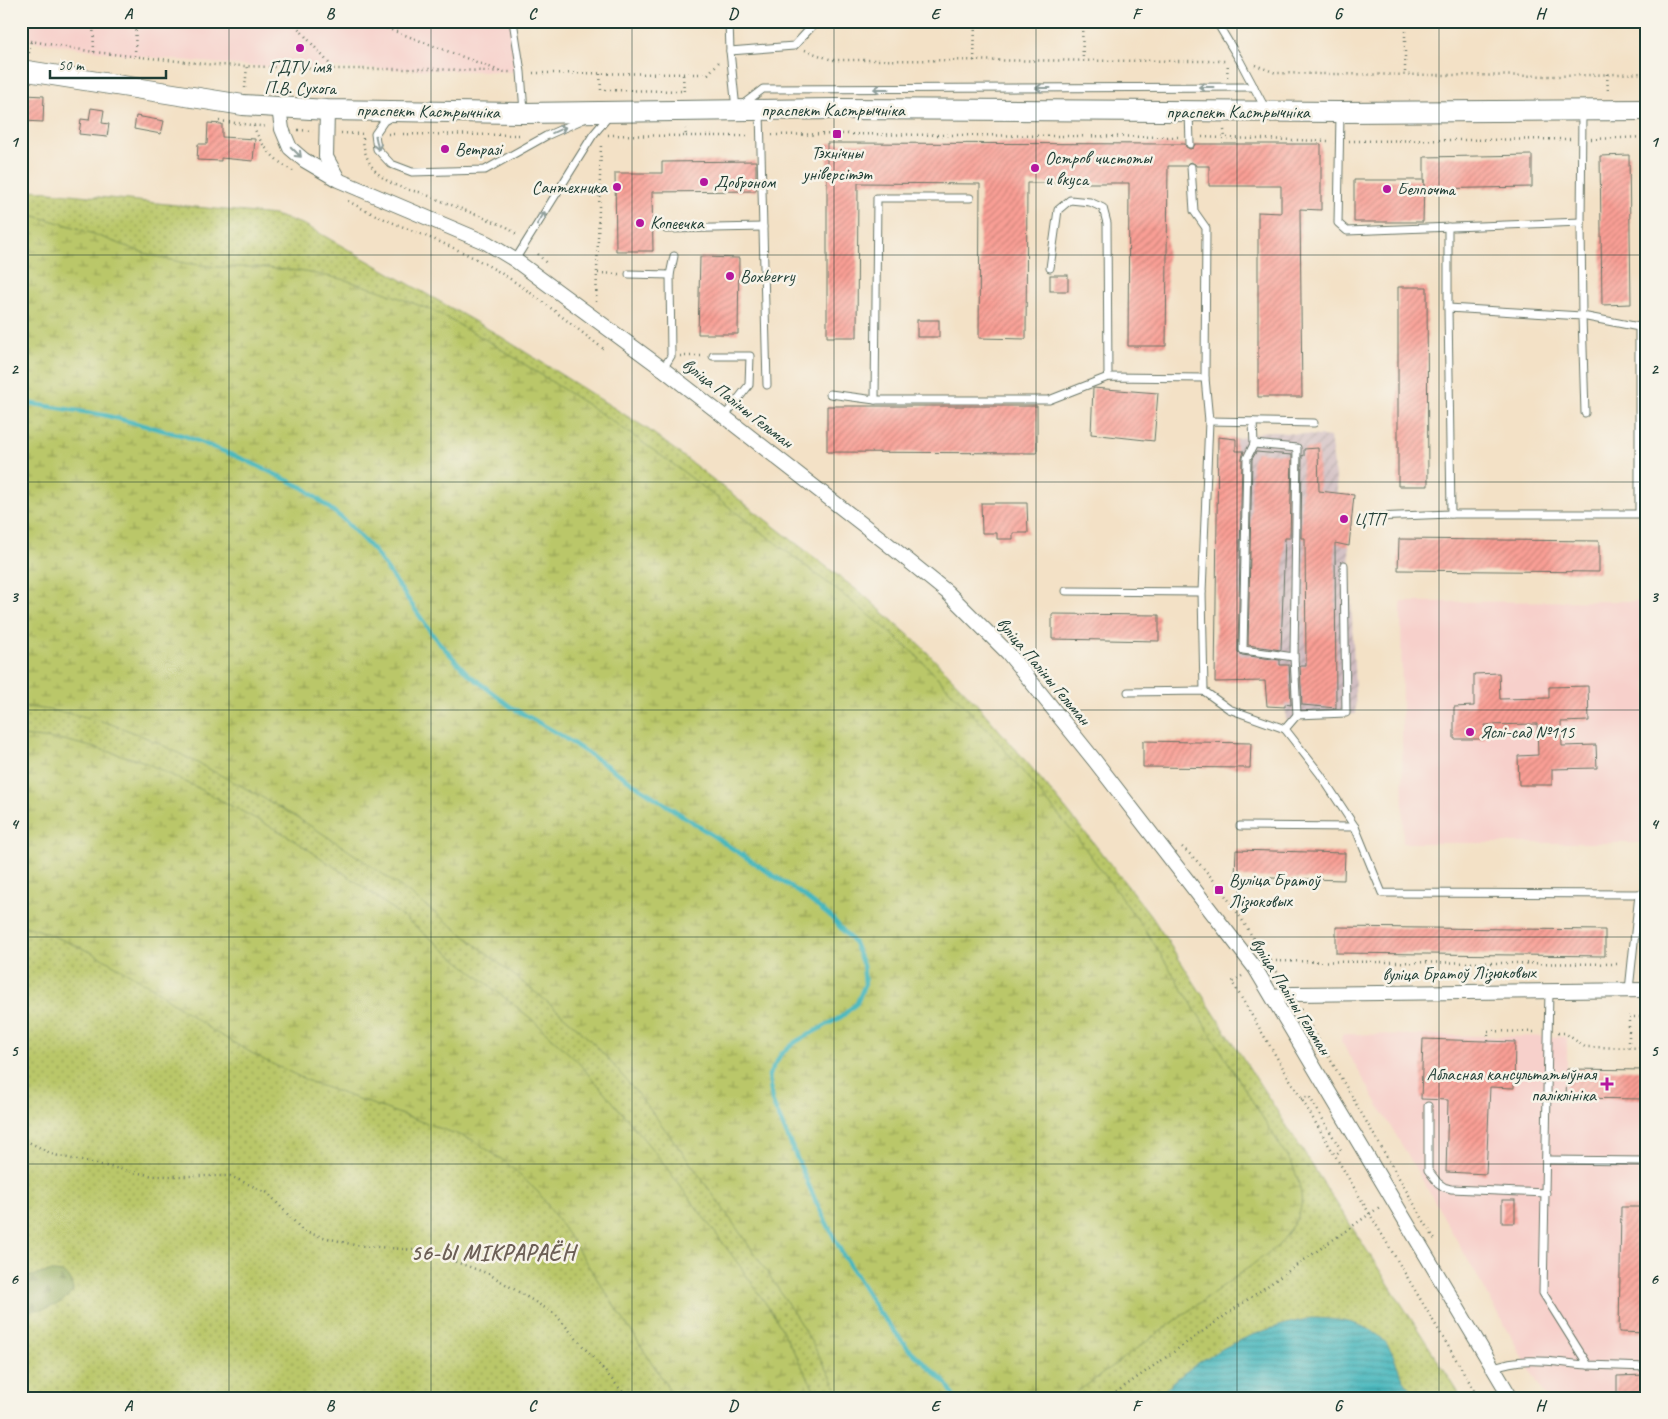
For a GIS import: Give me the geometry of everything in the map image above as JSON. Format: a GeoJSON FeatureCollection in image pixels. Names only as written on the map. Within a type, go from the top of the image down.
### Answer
{"type":"FeatureCollection","features":[{"type":"Feature","properties":{"kind":"main road","name":"праспект Кастрычніка"},"geometry":{"type":"LineString","coordinates":[[25,61],[243,105],[327,110],[524,113],[736,110],[1268,112],[1647,110]]}},
{"type":"Feature","properties":{"kind":"street","name":"вуліца Паліны Гельман"},"geometry":{"type":"LineString","coordinates":[[279,108],[282,129],[290,148],[304,160],[338,180],[487,243],[515,260],[663,369],[947,592],[1008,653],[1095,761],[1255,968],[1511,1398]]}},
{"type":"Feature","properties":{"kind":"street"},"geometry":{"type":"LineString","coordinates":[[327,110],[326,157],[338,180]]}},
{"type":"Feature","properties":{"kind":"street","name":"вуліца Братоў Лізюковых"},"geometry":{"type":"LineString","coordinates":[[1273,996],[1293,994],[1647,990]]}},
{"type":"Feature","properties":{"kind":"lane"},"geometry":{"type":"LineString","coordinates":[[513,21],[521,72],[524,113]]}},
{"type":"Feature","properties":{"kind":"lane"},"geometry":{"type":"LineString","coordinates":[[729,21],[736,110]]}},
{"type":"Feature","properties":{"kind":"lane"},"geometry":{"type":"LineString","coordinates":[[730,52],[794,46],[816,21]]}},
{"type":"Feature","properties":{"kind":"lane"},"geometry":{"type":"LineString","coordinates":[[1216,21],[1268,112]]}},
{"type":"Feature","properties":{"kind":"lane"},"geometry":{"type":"LineString","coordinates":[[736,110],[763,89],[1254,87]]}},
{"type":"Feature","properties":{"kind":"lane"},"geometry":{"type":"LineString","coordinates":[[760,110],[767,385]]}},
{"type":"Feature","properties":{"kind":"lane"},"geometry":{"type":"LineString","coordinates":[[1582,110],[1580,222],[1585,413]]}},
{"type":"Feature","properties":{"kind":"lane"},"geometry":{"type":"LineString","coordinates":[[405,111],[384,120],[375,134],[377,149],[391,164],[412,172],[485,170],[546,136],[605,112]]}},
{"type":"Feature","properties":{"kind":"lane"},"geometry":{"type":"LineString","coordinates":[[1189,111],[1190,140]]}},
{"type":"Feature","properties":{"kind":"lane"},"geometry":{"type":"LineString","coordinates":[[515,260],[593,135],[605,112]]}},
{"type":"Feature","properties":{"kind":"lane"},"geometry":{"type":"LineString","coordinates":[[1340,112],[1338,223],[1347,230],[1580,222]]}},
{"type":"Feature","properties":{"kind":"lane"},"geometry":{"type":"LineString","coordinates":[[1191,166],[1194,212],[1206,228],[1205,378],[1209,421],[1202,592],[1204,691]]}},
{"type":"Feature","properties":{"kind":"lane"},"geometry":{"type":"LineString","coordinates":[[875,400],[877,198],[970,198]]}},
{"type":"Feature","properties":{"kind":"lane"},"geometry":{"type":"LineString","coordinates":[[1050,268],[1058,210],[1070,200],[1090,202],[1103,208],[1106,223],[1108,377]]}},
{"type":"Feature","properties":{"kind":"lane"},"geometry":{"type":"LineString","coordinates":[[666,230],[763,227]]}},
{"type":"Feature","properties":{"kind":"lane"},"geometry":{"type":"LineString","coordinates":[[1448,227],[1451,514]]}},
{"type":"Feature","properties":{"kind":"lane"},"geometry":{"type":"LineString","coordinates":[[663,369],[671,356],[670,275],[674,256]]}},
{"type":"Feature","properties":{"kind":"lane"},"geometry":{"type":"LineString","coordinates":[[629,274],[670,275]]}},
{"type":"Feature","properties":{"kind":"lane"},"geometry":{"type":"LineString","coordinates":[[1373,518],[1451,514],[1639,514],[1639,327],[1582,316],[1448,308]]}},
{"type":"Feature","properties":{"kind":"lane"},"geometry":{"type":"LineString","coordinates":[[713,356],[750,356],[749,385],[724,417]]}},
{"type":"Feature","properties":{"kind":"lane"},"geometry":{"type":"LineString","coordinates":[[830,394],[875,400],[1049,400],[1108,377],[1205,378]]}},
{"type":"Feature","properties":{"kind":"lane"},"geometry":{"type":"LineString","coordinates":[[1209,421],[1314,423]]}},
{"type":"Feature","properties":{"kind":"lane"},"geometry":{"type":"LineString","coordinates":[[1253,422],[1254,444],[1247,458],[1243,650],[1294,657]]}},
{"type":"Feature","properties":{"kind":"lane"},"geometry":{"type":"LineString","coordinates":[[1254,444],[1297,448],[1294,657],[1297,715],[1285,729]]}},
{"type":"Feature","properties":{"kind":"lane"},"geometry":{"type":"LineString","coordinates":[[1297,715],[1346,713],[1344,565]]}},
{"type":"Feature","properties":{"kind":"lane"},"geometry":{"type":"LineString","coordinates":[[1066,591],[1202,592]]}},
{"type":"Feature","properties":{"kind":"lane"},"geometry":{"type":"LineString","coordinates":[[1128,692],[1204,691],[1228,710],[1285,729],[1320,774],[1355,827],[1382,893],[1643,894],[1629,990]]}},
{"type":"Feature","properties":{"kind":"lane"},"geometry":{"type":"LineString","coordinates":[[1240,826],[1355,827]]}},
{"type":"Feature","properties":{"kind":"lane"},"geometry":{"type":"LineString","coordinates":[[1549,991],[1543,1293],[1588,1365]]}},
{"type":"Feature","properties":{"kind":"lane"},"geometry":{"type":"LineString","coordinates":[[1428,1106],[1428,1170],[1438,1183],[1451,1189],[1546,1193]]}},
{"type":"Feature","properties":{"kind":"lane"},"geometry":{"type":"LineString","coordinates":[[1546,1160],[1647,1161]]}},
{"type":"Feature","properties":{"kind":"lane"},"geometry":{"type":"LineString","coordinates":[[1493,1368],[1505,1362],[1525,1361],[1647,1366]]}},
{"type":"Feature","properties":{"kind":"path"},"geometry":{"type":"LineString","coordinates":[[93,21],[94,52]]}},
{"type":"Feature","properties":{"kind":"path"},"geometry":{"type":"LineString","coordinates":[[135,56],[136,21]]}},
{"type":"Feature","properties":{"kind":"path"},"geometry":{"type":"LineString","coordinates":[[292,21],[335,69]]}},
{"type":"Feature","properties":{"kind":"path"},"geometry":{"type":"LineString","coordinates":[[368,21],[502,72]]}},
{"type":"Feature","properties":{"kind":"path"},"geometry":{"type":"LineString","coordinates":[[974,61],[975,21]]}},
{"type":"Feature","properties":{"kind":"path"},"geometry":{"type":"LineString","coordinates":[[1082,21],[1083,61]]}},
{"type":"Feature","properties":{"kind":"path"},"geometry":{"type":"LineString","coordinates":[[1405,21],[1405,74]]}},
{"type":"Feature","properties":{"kind":"path"},"geometry":{"type":"LineString","coordinates":[[21,37],[31,41],[94,52],[215,65],[335,69],[708,74],[730,52]]}},
{"type":"Feature","properties":{"kind":"path"},"geometry":{"type":"LineString","coordinates":[[25,61],[31,41]]}},
{"type":"Feature","properties":{"kind":"path"},"geometry":{"type":"LineString","coordinates":[[794,46],[832,60],[1240,61],[1276,73],[1559,76],[1647,73]]}},
{"type":"Feature","properties":{"kind":"path"},"geometry":{"type":"LineString","coordinates":[[600,74],[601,90],[684,91]]}},
{"type":"Feature","properties":{"kind":"path"},"geometry":{"type":"LineString","coordinates":[[1607,74],[1607,92]]}},
{"type":"Feature","properties":{"kind":"path"},"geometry":{"type":"LineString","coordinates":[[686,136],[836,134],[1190,140],[1225,138]]}},
{"type":"Feature","properties":{"kind":"path"},"geometry":{"type":"LineString","coordinates":[[1339,141],[1647,137]]}},
{"type":"Feature","properties":{"kind":"path"},"geometry":{"type":"LineString","coordinates":[[596,304],[601,145]]}},
{"type":"Feature","properties":{"kind":"path"},"geometry":{"type":"LineString","coordinates":[[418,192],[507,227],[516,234]]}},
{"type":"Feature","properties":{"kind":"path"},"geometry":{"type":"LineString","coordinates":[[597,273],[629,274]]}},
{"type":"Feature","properties":{"kind":"path"},"geometry":{"type":"LineString","coordinates":[[1639,327],[1643,301],[1647,290]]}},
{"type":"Feature","properties":{"kind":"path"},"geometry":{"type":"LineString","coordinates":[[529,292],[605,350]]}},
{"type":"Feature","properties":{"kind":"path"},"geometry":{"type":"LineString","coordinates":[[671,356],[713,356]]}},
{"type":"Feature","properties":{"kind":"path"},"geometry":{"type":"LineString","coordinates":[[1196,859],[1243,920]]}},
{"type":"Feature","properties":{"kind":"path"},"geometry":{"type":"LineString","coordinates":[[1479,1398],[1232,982],[1267,961],[1632,964]]}},
{"type":"Feature","properties":{"kind":"path"},"geometry":{"type":"LineString","coordinates":[[1629,1048],[1629,1017],[1647,1017]]}},
{"type":"Feature","properties":{"kind":"path"},"geometry":{"type":"LineString","coordinates":[[1488,1041],[1488,1031],[1549,1032],[1565,1033],[1585,1047],[1647,1048]]}},
{"type":"Feature","properties":{"kind":"path"},"geometry":{"type":"LineString","coordinates":[[1301,1099],[1309,1096],[1341,1150],[1335,1155]]}},
{"type":"Feature","properties":{"kind":"path"},"geometry":{"type":"LineString","coordinates":[[21,1138],[54,1155],[153,1176],[230,1176],[268,1194],[304,1232],[354,1245],[426,1251],[489,1274],[555,1314],[628,1398]]}},
{"type":"Feature","properties":{"kind":"path"},"geometry":{"type":"LineString","coordinates":[[1108,1398],[1392,1197]]}},
{"type":"Feature","properties":{"kind":"shaded area","name":"ГДТУ імя П.В. Сухога"},"geometry":{"type":"Polygon","coordinates":[[[22,21],[513,21],[521,72],[247,66],[135,56],[31,41],[22,21]]]}},
{"type":"Feature","properties":{"kind":"shaded area"},"geometry":{"type":"Polygon","coordinates":[[[1265,431],[1330,437],[1338,493],[1335,542],[1349,546],[1356,714],[1286,720],[1285,707],[1267,706],[1265,681],[1215,682],[1218,437],[1236,439],[1265,431]]]}},
{"type":"Feature","properties":{"kind":"shaded area"},"geometry":{"type":"Polygon","coordinates":[[[1647,601],[1647,843],[1403,843],[1401,602],[1647,601]]]}},
{"type":"Feature","properties":{"kind":"shaded area"},"geometry":{"type":"Polygon","coordinates":[[[1342,1034],[1567,1037],[1567,1069],[1647,1070],[1647,1398],[1546,1398],[1341,1041],[1342,1034]]]}},
{"type":"Feature","properties":{"kind":"green space"},"geometry":{"type":"Polygon","coordinates":[[[21,189],[274,215],[305,225],[495,333],[649,430],[867,598],[922,647],[974,701],[1092,841],[1152,917],[1462,1398],[21,1398],[21,189]]]}},
{"type":"Feature","properties":{"kind":"green space"},"geometry":{"type":"Polygon","coordinates":[[[21,212],[74,227],[147,254],[184,263],[218,267],[256,267],[299,271],[342,279],[434,311],[490,342],[614,422],[681,470],[877,621],[918,657],[995,738],[1079,840],[1146,931],[1293,1166],[1300,1190],[1300,1209],[1298,1217],[1278,1246],[1069,1398],[842,1398],[782,1294],[714,1196],[643,1101],[613,1065],[585,1035],[559,1012],[395,883],[329,838],[260,796],[163,745],[122,728],[78,715],[21,707],[21,212]]]}},
{"type":"Feature","properties":{"kind":"green space"},"geometry":{"type":"Polygon","coordinates":[[[21,736],[64,740],[142,761],[198,788],[288,836],[354,880],[534,1021],[577,1061],[657,1155],[740,1266],[775,1317],[819,1398],[675,1398],[559,1221],[538,1192],[504,1161],[473,1140],[313,1083],[266,1061],[213,1031],[147,984],[93,953],[39,930],[21,925],[21,736]]]}},
{"type":"Feature","properties":{"kind":"green space"},"geometry":{"type":"Polygon","coordinates":[[[49,1272],[66,1275],[71,1281],[73,1291],[56,1305],[21,1312],[21,1276],[32,1276],[49,1272]]]}},
{"type":"Feature","properties":{"kind":"water"},"geometry":{"type":"Polygon","coordinates":[[[1312,1318],[1344,1321],[1374,1332],[1389,1347],[1405,1381],[1421,1398],[1157,1398],[1190,1369],[1228,1346],[1269,1329],[1312,1318]]]}},
{"type":"Feature","properties":{"kind":"building"},"geometry":{"type":"Polygon","coordinates":[[[25,95],[44,96],[43,122],[23,121],[25,95]]]}},
{"type":"Feature","properties":{"kind":"building"},"geometry":{"type":"Polygon","coordinates":[[[91,108],[104,110],[102,123],[109,124],[107,137],[79,134],[81,119],[89,120],[91,108]]]}},
{"type":"Feature","properties":{"kind":"building"},"geometry":{"type":"Polygon","coordinates":[[[136,116],[164,121],[161,134],[134,129],[136,116]]]}},
{"type":"Feature","properties":{"kind":"building"},"geometry":{"type":"Polygon","coordinates":[[[208,123],[222,124],[222,137],[255,139],[253,161],[221,158],[221,161],[197,160],[198,144],[207,144],[208,123]]]}},
{"type":"Feature","properties":{"kind":"building"},"geometry":{"type":"Polygon","coordinates":[[[827,143],[1185,144],[1190,149],[1195,144],[1321,144],[1321,210],[1300,209],[1302,397],[1258,397],[1258,212],[1281,213],[1281,186],[1209,186],[1209,166],[1196,166],[1191,162],[1186,166],[1168,166],[1166,346],[1128,346],[1129,183],[1027,183],[1026,339],[979,338],[980,184],[858,183],[857,337],[827,337],[827,143]]]}},
{"type":"Feature","properties":{"kind":"building"},"geometry":{"type":"Polygon","coordinates":[[[1532,155],[1532,187],[1424,189],[1424,157],[1532,155]]]}},
{"type":"Feature","properties":{"kind":"building"},"geometry":{"type":"Polygon","coordinates":[[[1629,155],[1631,304],[1602,305],[1600,156],[1629,155]]]}},
{"type":"Feature","properties":{"kind":"building"},"geometry":{"type":"Polygon","coordinates":[[[756,161],[756,191],[652,192],[653,251],[616,251],[615,173],[662,173],[662,162],[756,161]]]}},
{"type":"Feature","properties":{"kind":"building"},"geometry":{"type":"Polygon","coordinates":[[[1354,180],[1424,180],[1423,222],[1354,222],[1354,180]]]}},
{"type":"Feature","properties":{"kind":"building"},"geometry":{"type":"Polygon","coordinates":[[[700,257],[739,258],[738,334],[698,334],[700,257]]]}},
{"type":"Feature","properties":{"kind":"building"},"geometry":{"type":"Polygon","coordinates":[[[1050,275],[1068,275],[1068,291],[1050,291],[1050,275]]]}},
{"type":"Feature","properties":{"kind":"building"},"geometry":{"type":"Polygon","coordinates":[[[1398,287],[1427,287],[1428,486],[1398,486],[1398,287]]]}},
{"type":"Feature","properties":{"kind":"building"},"geometry":{"type":"Polygon","coordinates":[[[917,320],[939,320],[939,337],[917,337],[917,320]]]}},
{"type":"Feature","properties":{"kind":"building"},"geometry":{"type":"Polygon","coordinates":[[[1093,388],[1158,393],[1154,441],[1091,434],[1093,388]]]}},
{"type":"Feature","properties":{"kind":"building"},"geometry":{"type":"Polygon","coordinates":[[[827,406],[1037,406],[1037,453],[827,452],[827,406]]]}},
{"type":"Feature","properties":{"kind":"building"},"geometry":{"type":"Polygon","coordinates":[[[1218,437],[1236,439],[1236,451],[1244,451],[1242,458],[1238,652],[1242,655],[1280,660],[1280,665],[1289,665],[1291,705],[1285,704],[1285,707],[1267,706],[1265,681],[1215,682],[1218,437]]]}},
{"type":"Feature","properties":{"kind":"building"},"geometry":{"type":"Polygon","coordinates":[[[1318,448],[1319,491],[1354,495],[1349,546],[1335,543],[1336,708],[1302,705],[1300,666],[1306,666],[1305,538],[1301,538],[1302,455],[1304,456],[1304,449],[1318,448]]]}},
{"type":"Feature","properties":{"kind":"building"},"geometry":{"type":"Polygon","coordinates":[[[1256,452],[1292,455],[1290,538],[1285,538],[1281,650],[1248,645],[1252,459],[1256,452]]]}},
{"type":"Feature","properties":{"kind":"building"},"geometry":{"type":"Polygon","coordinates":[[[981,503],[1027,503],[1028,533],[1013,533],[1013,539],[997,539],[997,533],[982,533],[981,503]]]}},
{"type":"Feature","properties":{"kind":"building"},"geometry":{"type":"Polygon","coordinates":[[[1399,539],[1599,541],[1599,572],[1398,570],[1399,539]]]}},
{"type":"Feature","properties":{"kind":"building"},"geometry":{"type":"Polygon","coordinates":[[[1052,614],[1159,615],[1159,641],[1052,639],[1052,614]]]}},
{"type":"Feature","properties":{"kind":"building","name":"Яслі-сад №115"},"geometry":{"type":"Polygon","coordinates":[[[1499,673],[1500,699],[1549,698],[1549,687],[1588,686],[1589,721],[1561,722],[1562,746],[1596,745],[1597,768],[1552,769],[1552,785],[1519,785],[1518,756],[1538,755],[1537,724],[1485,725],[1485,739],[1454,739],[1454,707],[1474,706],[1474,674],[1499,673]]]}},
{"type":"Feature","properties":{"kind":"building"},"geometry":{"type":"Polygon","coordinates":[[[1143,741],[1251,743],[1250,768],[1143,767],[1143,741]]]}},
{"type":"Feature","properties":{"kind":"building"},"geometry":{"type":"Polygon","coordinates":[[[1236,850],[1345,853],[1344,880],[1235,877],[1236,850]]]}},
{"type":"Feature","properties":{"kind":"building"},"geometry":{"type":"Polygon","coordinates":[[[1336,927],[1605,930],[1605,956],[1336,953],[1336,927]]]}},
{"type":"Feature","properties":{"kind":"building"},"geometry":{"type":"Polygon","coordinates":[[[1423,1039],[1515,1042],[1514,1088],[1490,1087],[1486,1174],[1446,1172],[1448,1100],[1421,1099],[1423,1039]]]}},
{"type":"Feature","properties":{"kind":"building","name":"Абласная кансультатыўная паліклініка"},"geometry":{"type":"Polygon","coordinates":[[[1567,1069],[1647,1070],[1647,1099],[1566,1098],[1567,1069]]]}},
{"type":"Feature","properties":{"kind":"building"},"geometry":{"type":"Polygon","coordinates":[[[1502,1200],[1515,1200],[1515,1223],[1502,1223],[1502,1200]]]}},
{"type":"Feature","properties":{"kind":"building"},"geometry":{"type":"Polygon","coordinates":[[[1621,1207],[1647,1207],[1647,1333],[1619,1332],[1621,1207]]]}},
{"type":"Feature","properties":{"kind":"building"},"geometry":{"type":"Polygon","coordinates":[[[1647,1375],[1647,1398],[1617,1398],[1617,1376],[1647,1375]]]}},
{"type":"Feature","properties":{"kind":"waterway"},"geometry":{"type":"LineString","coordinates":[[21,402],[104,415],[185,436],[245,460],[304,488],[343,519],[375,552],[435,638],[467,673],[511,707],[557,733],[800,893],[831,917],[854,943],[863,965],[865,984],[857,1003],[841,1017],[797,1041],[781,1054],[769,1075],[772,1101],[816,1202],[843,1255],[878,1311],[908,1348],[947,1384],[955,1398]]}},
{"type":"Feature","properties":{"kind":"place","name":"ГДТУ імя П.В. Сухога"},"geometry":{"type":"Point","coordinates":[300,48]}},
{"type":"Feature","properties":{"kind":"place","name":"Тэхнічны універсітэт"},"geometry":{"type":"Point","coordinates":[837,134]}},
{"type":"Feature","properties":{"kind":"place","name":"Ветразі"},"geometry":{"type":"Point","coordinates":[445,149]}},
{"type":"Feature","properties":{"kind":"place","name":"Остров чистоты и вкуса"},"geometry":{"type":"Point","coordinates":[1035,168]}},
{"type":"Feature","properties":{"kind":"place","name":"Доброном"},"geometry":{"type":"Point","coordinates":[704,182]}},
{"type":"Feature","properties":{"kind":"place","name":"Сантехника"},"geometry":{"type":"Point","coordinates":[617,187]}},
{"type":"Feature","properties":{"kind":"place","name":"Белпочта"},"geometry":{"type":"Point","coordinates":[1387,189]}},
{"type":"Feature","properties":{"kind":"place","name":"Копеечка"},"geometry":{"type":"Point","coordinates":[640,223]}},
{"type":"Feature","properties":{"kind":"place","name":"Boxberry"},"geometry":{"type":"Point","coordinates":[730,276]}},
{"type":"Feature","properties":{"kind":"place","name":"ЦТП"},"geometry":{"type":"Point","coordinates":[1344,519]}},
{"type":"Feature","properties":{"kind":"place","name":"Яслі-сад №115"},"geometry":{"type":"Point","coordinates":[1470,732]}},
{"type":"Feature","properties":{"kind":"place","name":"Вуліца Братоў Лізюковых"},"geometry":{"type":"Point","coordinates":[1219,890]}},
{"type":"Feature","properties":{"kind":"place","name":"Абласная кансультатыўная паліклініка"},"geometry":{"type":"Point","coordinates":[1607,1084]}},
{"type":"Feature","properties":{"kind":"district","name":"56-Ы МІКРАРАЁН"},"geometry":{"type":"Point","coordinates":[493,1253]}}]}
